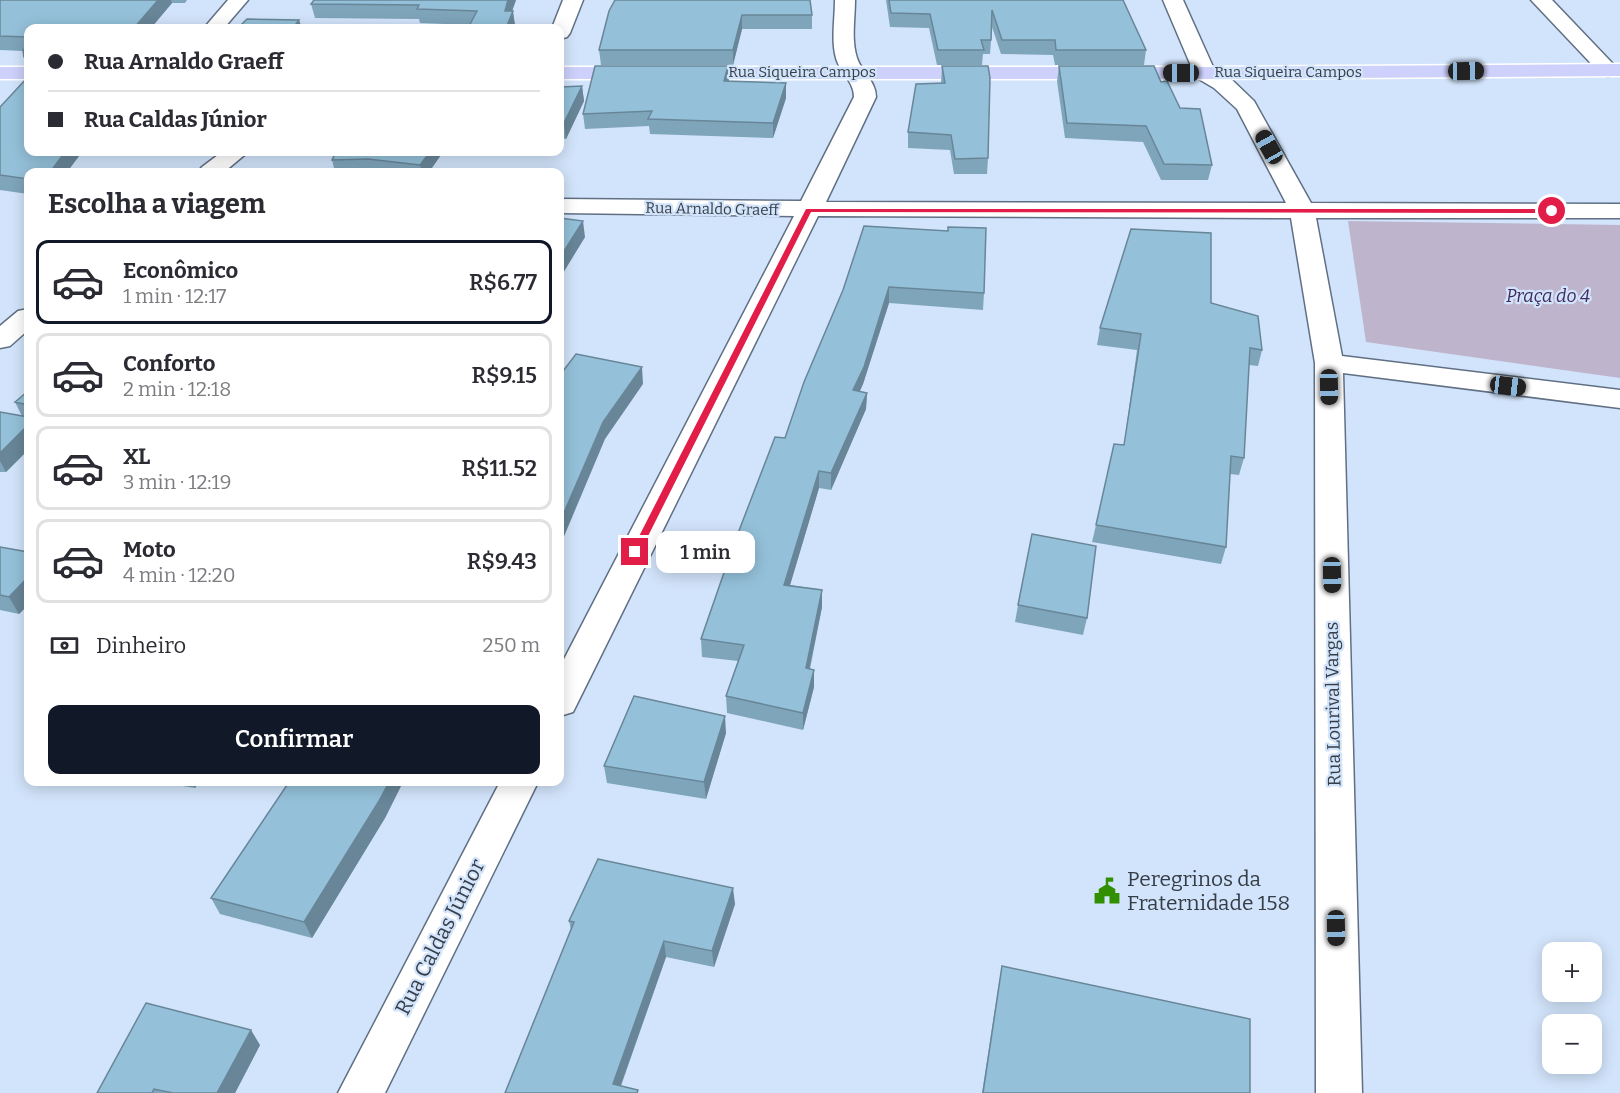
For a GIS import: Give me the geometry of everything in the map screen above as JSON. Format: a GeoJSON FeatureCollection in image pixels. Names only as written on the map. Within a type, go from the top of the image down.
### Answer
{"type":"FeatureCollection","features":[{"type":"Feature","properties":{"kind":"main road","name":"Rua Siqueira Campos"},"geometry":{"type":"LineString","coordinates":[[564,73],[1205,73],[1614,70]]}},
{"type":"Feature","properties":{"kind":"main road"},"geometry":{"type":"LineString","coordinates":[[0,73],[24,73]]}},
{"type":"Feature","properties":{"kind":"street"},"geometry":{"type":"LineString","coordinates":[[217,24],[238,0]]}},
{"type":"Feature","properties":{"kind":"street"},"geometry":{"type":"LineString","coordinates":[[564,24],[573,0]]}},
{"type":"Feature","properties":{"kind":"street"},"geometry":{"type":"LineString","coordinates":[[564,694],[867,94],[845,52],[845,0]]}},
{"type":"Feature","properties":{"kind":"street"},"geometry":{"type":"LineString","coordinates":[[1173,0],[1205,73]]}},
{"type":"Feature","properties":{"kind":"street"},"geometry":{"type":"LineString","coordinates":[[1541,0],[1614,70]]}},
{"type":"Feature","properties":{"kind":"street","name":"Rua Lourival Vargas"},"geometry":{"type":"LineString","coordinates":[[1205,73],[1222,83],[1246,106],[1302,209],[1329,363],[1339,1093]]}},
{"type":"Feature","properties":{"kind":"street"},"geometry":{"type":"LineString","coordinates":[[215,168],[231,156]]}},
{"type":"Feature","properties":{"kind":"street","name":"Rua Arnaldo Graeff"},"geometry":{"type":"LineString","coordinates":[[564,207],[809,210],[1620,211]]}},
{"type":"Feature","properties":{"kind":"street"},"geometry":{"type":"LineString","coordinates":[[0,340],[24,320]]}},
{"type":"Feature","properties":{"kind":"street"},"geometry":{"type":"LineString","coordinates":[[1329,363],[1620,399]]}},
{"type":"Feature","properties":{"kind":"street","name":"Rua Caldas Júnior"},"geometry":{"type":"LineString","coordinates":[[361,1093],[517,786]]}},
{"type":"Feature","properties":{"kind":"green space","name":"Praça do 4"},"geometry":{"type":"Polygon","coordinates":[[[1348,221],[1620,225],[1620,378],[1366,342],[1348,221]]]}},
{"type":"Feature","properties":{"kind":"building"},"geometry":{"type":"Polygon","coordinates":[[[0,0],[158,0],[137,24],[24,24],[24,37],[0,36],[0,0]]]}},
{"type":"Feature","properties":{"kind":"building"},"geometry":{"type":"Polygon","coordinates":[[[314,0],[508,0],[505,11],[513,11],[508,24],[470,24],[477,11],[417,9],[419,5],[311,4],[314,0]]]}},
{"type":"Feature","properties":{"kind":"building"},"geometry":{"type":"Polygon","coordinates":[[[615,0],[810,0],[812,15],[742,15],[733,50],[599,50],[609,11],[615,0]]]}},
{"type":"Feature","properties":{"kind":"building"},"geometry":{"type":"Polygon","coordinates":[[[889,0],[1123,0],[1146,50],[1056,50],[1055,40],[1002,40],[992,10],[991,40],[981,40],[984,50],[938,50],[930,14],[891,13],[889,0]]]}},
{"type":"Feature","properties":{"kind":"building"},"geometry":{"type":"Polygon","coordinates":[[[247,19],[299,20],[296,24],[242,24],[247,19]]]}},
{"type":"Feature","properties":{"kind":"building"},"geometry":{"type":"Polygon","coordinates":[[[595,66],[728,66],[724,81],[786,83],[773,123],[648,119],[652,111],[583,114],[595,66]]]}},
{"type":"Feature","properties":{"kind":"building"},"geometry":{"type":"Polygon","coordinates":[[[942,66],[988,66],[990,78],[988,158],[955,159],[951,135],[908,132],[916,84],[945,83],[942,66]]]}},
{"type":"Feature","properties":{"kind":"building"},"geometry":{"type":"Polygon","coordinates":[[[1059,66],[1154,66],[1161,82],[1167,81],[1180,108],[1200,109],[1212,165],[1164,164],[1146,126],[1067,123],[1059,66]]]}},
{"type":"Feature","properties":{"kind":"building"},"geometry":{"type":"Polygon","coordinates":[[[24,81],[24,156],[62,156],[53,168],[24,168],[24,178],[0,175],[0,107],[24,81]]]}},
{"type":"Feature","properties":{"kind":"building"},"geometry":{"type":"Polygon","coordinates":[[[582,86],[564,123],[564,87],[582,86]]]}},
{"type":"Feature","properties":{"kind":"building"},"geometry":{"type":"Polygon","coordinates":[[[334,156],[427,156],[420,165],[368,159],[332,160],[334,156]]]}},
{"type":"Feature","properties":{"kind":"building"},"geometry":{"type":"Polygon","coordinates":[[[564,219],[583,221],[564,251],[564,219]]]}},
{"type":"Feature","properties":{"kind":"building"},"geometry":{"type":"Polygon","coordinates":[[[864,226],[948,231],[948,227],[986,228],[984,293],[889,287],[864,367],[853,390],[867,393],[831,473],[819,471],[784,585],[822,590],[806,668],[814,670],[803,713],[726,696],[744,645],[701,639],[775,437],[785,438],[804,382],[843,290],[864,226]]]}},
{"type":"Feature","properties":{"kind":"building"},"geometry":{"type":"Polygon","coordinates":[[[1131,229],[1211,233],[1211,303],[1258,316],[1262,350],[1250,348],[1244,458],[1231,456],[1226,547],[1096,525],[1114,444],[1124,445],[1141,334],[1100,328],[1131,229]]]}},
{"type":"Feature","properties":{"kind":"building"},"geometry":{"type":"Polygon","coordinates":[[[576,354],[642,367],[603,422],[564,513],[564,370],[576,354]]]}},
{"type":"Feature","properties":{"kind":"building"},"geometry":{"type":"Polygon","coordinates":[[[24,394],[24,404],[15,402],[24,394]]]}},
{"type":"Feature","properties":{"kind":"building"},"geometry":{"type":"Polygon","coordinates":[[[0,412],[24,416],[24,429],[0,453],[0,412]]]}},
{"type":"Feature","properties":{"kind":"building"},"geometry":{"type":"Polygon","coordinates":[[[1032,534],[1096,546],[1087,618],[1018,605],[1032,534]]]}},
{"type":"Feature","properties":{"kind":"building"},"geometry":{"type":"Polygon","coordinates":[[[0,547],[24,551],[24,581],[9,597],[0,595],[0,547]]]}},
{"type":"Feature","properties":{"kind":"building"},"geometry":{"type":"Polygon","coordinates":[[[634,696],[725,716],[704,782],[604,766],[634,696]]]}},
{"type":"Feature","properties":{"kind":"building"},"geometry":{"type":"Polygon","coordinates":[[[286,786],[387,786],[304,922],[211,898],[286,786]]]}},
{"type":"Feature","properties":{"kind":"building"},"geometry":{"type":"Polygon","coordinates":[[[598,859],[733,888],[712,951],[664,941],[613,1084],[638,1090],[637,1093],[505,1093],[574,922],[569,921],[598,859]]]}},
{"type":"Feature","properties":{"kind":"building"},"geometry":{"type":"Polygon","coordinates":[[[1002,966],[1250,1019],[1250,1093],[983,1093],[1002,966]]]}},
{"type":"Feature","properties":{"kind":"building"},"geometry":{"type":"Polygon","coordinates":[[[146,1003],[251,1030],[217,1093],[173,1093],[154,1089],[152,1093],[97,1093],[146,1003]]]}},
{"type":"Feature","properties":{"kind":"place","name":"Peregrinos da Fraternidade 158"},"geometry":{"type":"Point","coordinates":[1107,891]}},
{"type":"Feature","properties":{"kind":"route"},"geometry":{"type":"LineString","coordinates":[[635,552],[809,210],[1552,211]]}}]}
